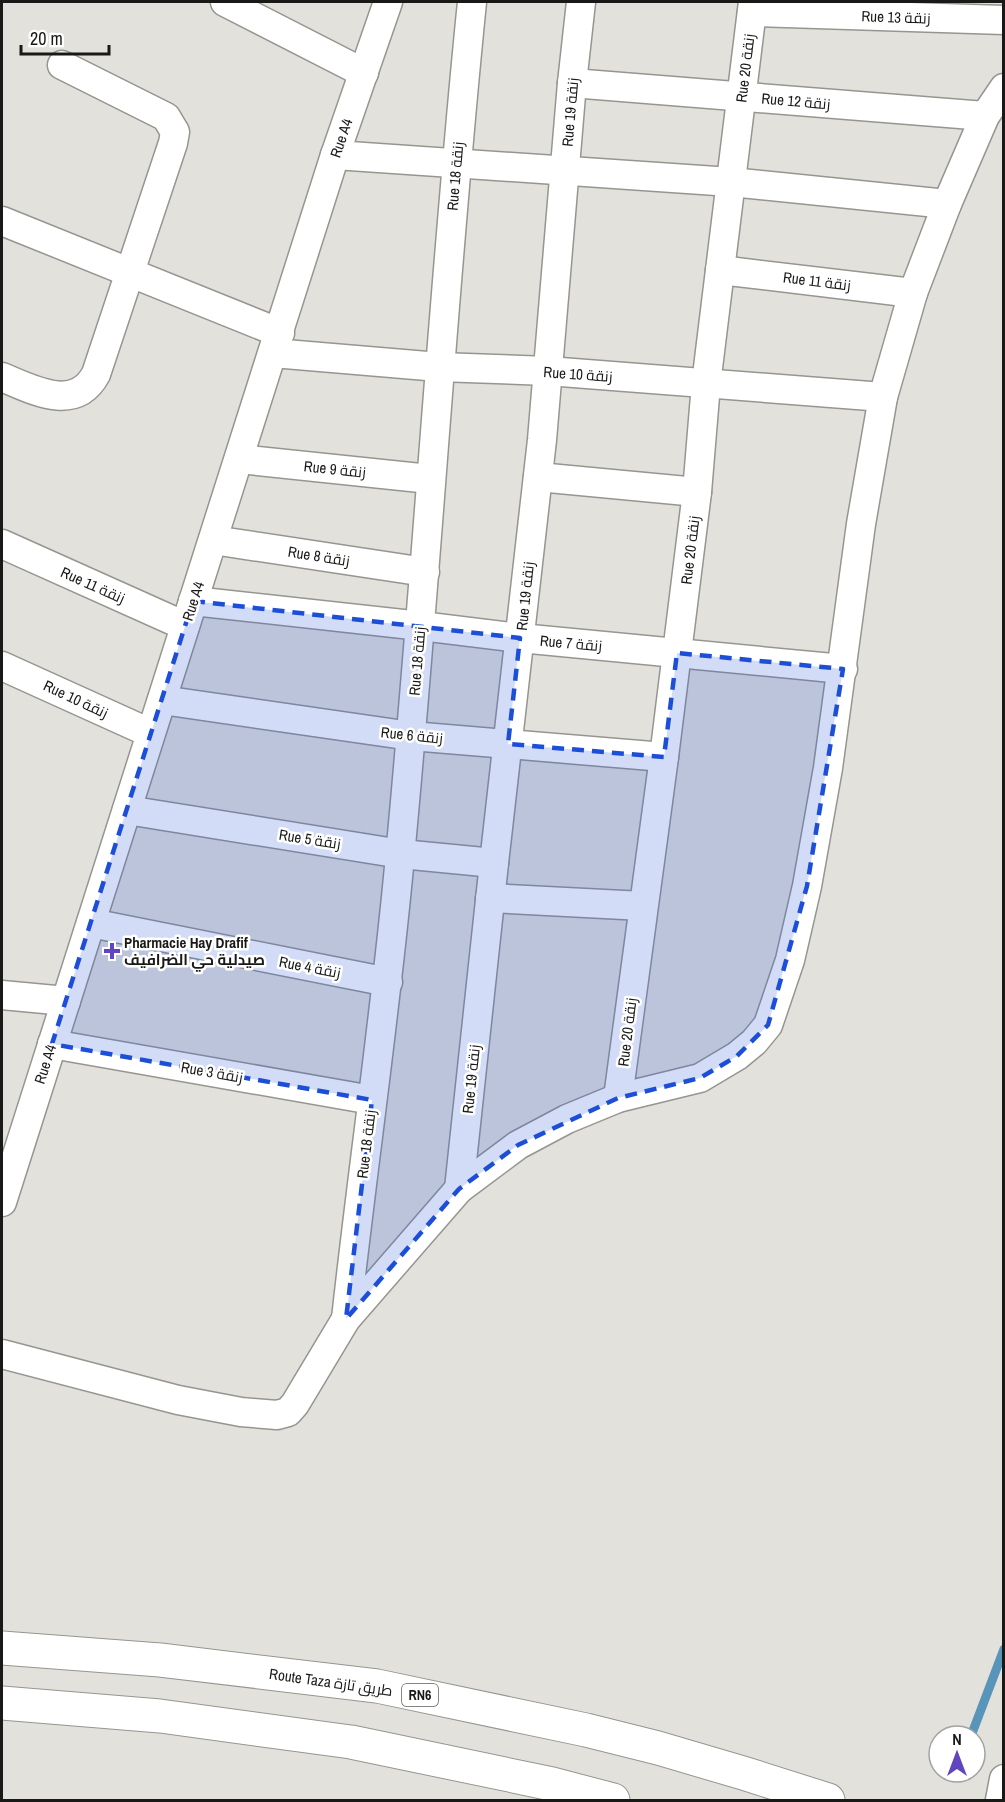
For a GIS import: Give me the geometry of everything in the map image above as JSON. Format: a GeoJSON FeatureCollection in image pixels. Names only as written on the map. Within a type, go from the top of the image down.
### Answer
{"type":"FeatureCollection","features":[{"type":"Feature","properties":{"kind":"highway","name":"Route Taza طريق تازة"},"geometry":{"type":"LineString","coordinates":[[2,1648],[160,1660],[377,1686],[586,1730],[658,1748],[828,1800]]}},
{"type":"Feature","properties":{"kind":"highway"},"geometry":{"type":"LineString","coordinates":[[2,1703],[160,1716],[351,1742],[552,1784],[613,1800]]}},
{"type":"Feature","properties":{"kind":"street"},"geometry":{"type":"LineString","coordinates":[[225,2],[364,73]]}},
{"type":"Feature","properties":{"kind":"street","name":"Rue A4"},"geometry":{"type":"LineString","coordinates":[[2,1202],[335,155],[388,2]]}},
{"type":"Feature","properties":{"kind":"street","name":"Rue 18 زنقة"},"geometry":{"type":"LineString","coordinates":[[346,1319],[388,982],[401,854],[421,626],[455,162],[472,2]]}},
{"type":"Feature","properties":{"kind":"street","name":"Rue 19 زنقة"},"geometry":{"type":"LineString","coordinates":[[459,1189],[538,477],[581,2]]}},
{"type":"Feature","properties":{"kind":"street","name":"Rue 13 زنقة"},"geometry":{"type":"LineString","coordinates":[[753,7],[1004,20]]}},
{"type":"Feature","properties":{"kind":"street","name":"Rue 20 زنقة"},"geometry":{"type":"LineString","coordinates":[[618,1098],[697,492],[706,384],[753,7]]}},
{"type":"Feature","properties":{"kind":"street"},"geometry":{"type":"LineString","coordinates":[[2,377],[35,391],[67,396],[80,393],[91,384],[169,159],[175,132],[166,117],[158,111],[62,65]]}},
{"type":"Feature","properties":{"kind":"street","name":"Rue 12 زنقة"},"geometry":{"type":"LineString","coordinates":[[573,83],[985,116]]}},
{"type":"Feature","properties":{"kind":"street"},"geometry":{"type":"LineString","coordinates":[[2,1354],[178,1400],[241,1412],[278,1415],[288,1412],[346,1319],[459,1189],[518,1145],[567,1119],[618,1098],[700,1078],[737,1056],[768,1025],[790,960],[807,886],[828,768],[861,524],[883,397],[913,293],[947,204],[985,116],[1004,88]]}},
{"type":"Feature","properties":{"kind":"street"},"geometry":{"type":"LineString","coordinates":[[335,155],[731,182],[947,204]]}},
{"type":"Feature","properties":{"kind":"street","name":"Rue 10 زنقة"},"geometry":{"type":"LineString","coordinates":[[2,220],[129,273],[277,343],[439,367],[548,371],[883,397]]}},
{"type":"Feature","properties":{"kind":"street","name":"Rue 11 زنقة"},"geometry":{"type":"LineString","coordinates":[[720,270],[913,293]]}},
{"type":"Feature","properties":{"kind":"street","name":"Rue 9 زنقة"},"geometry":{"type":"LineString","coordinates":[[239,459],[430,479]]}},
{"type":"Feature","properties":{"kind":"street"},"geometry":{"type":"LineString","coordinates":[[538,477],[697,492]]}},
{"type":"Feature","properties":{"kind":"street","name":"Rue 8 زنقة"},"geometry":{"type":"LineString","coordinates":[[213,540],[425,572]]}},
{"type":"Feature","properties":{"kind":"street","name":"Rue 11 زنقة"},"geometry":{"type":"LineString","coordinates":[[2,544],[189,614]]}},
{"type":"Feature","properties":{"kind":"street","name":"Rue 7 زنقة"},"geometry":{"type":"LineString","coordinates":[[189,614],[421,626],[520,638],[843,669]]}},
{"type":"Feature","properties":{"kind":"street","name":"Rue 10 زنقة"},"geometry":{"type":"LineString","coordinates":[[2,666],[150,733]]}},
{"type":"Feature","properties":{"kind":"street","name":"Rue 6 زنقة"},"geometry":{"type":"LineString","coordinates":[[162,700],[411,736],[664,758]]}},
{"type":"Feature","properties":{"kind":"street","name":"Rue 5 زنقة"},"geometry":{"type":"LineString","coordinates":[[127,810],[401,854],[494,863]]}},
{"type":"Feature","properties":{"kind":"street"},"geometry":{"type":"LineString","coordinates":[[490,898],[644,906]]}},
{"type":"Feature","properties":{"kind":"street","name":"Rue 4 زنقة"},"geometry":{"type":"LineString","coordinates":[[91,923],[388,982]]}},
{"type":"Feature","properties":{"kind":"street"},"geometry":{"type":"LineString","coordinates":[[2,995],[66,1000]]}},
{"type":"Feature","properties":{"kind":"street","name":"Rue 3 زنقة"},"geometry":{"type":"LineString","coordinates":[[52,1044],[372,1100]]}},
{"type":"Feature","properties":{"kind":"street"},"geometry":{"type":"LineString","coordinates":[[1000,1800],[1004,1779]]}},
{"type":"Feature","properties":{"kind":"highlighted area"},"geometry":{"type":"Polygon","coordinates":[[[193,601],[520,638],[508,744],[664,757],[677,653],[843,669],[807,886],[768,1025],[737,1056],[700,1078],[618,1098],[518,1145],[459,1189],[346,1319],[372,1100],[52,1044],[193,601]]]}},
{"type":"Feature","properties":{"kind":"waterway"},"geometry":{"type":"LineString","coordinates":[[976,1724],[1004,1649]]}},
{"type":"Feature","properties":{"kind":"place","name":"Pharmacie Hay Drafif صيدلية حي الضرافيف"},"geometry":{"type":"Point","coordinates":[112,951]}}]}
